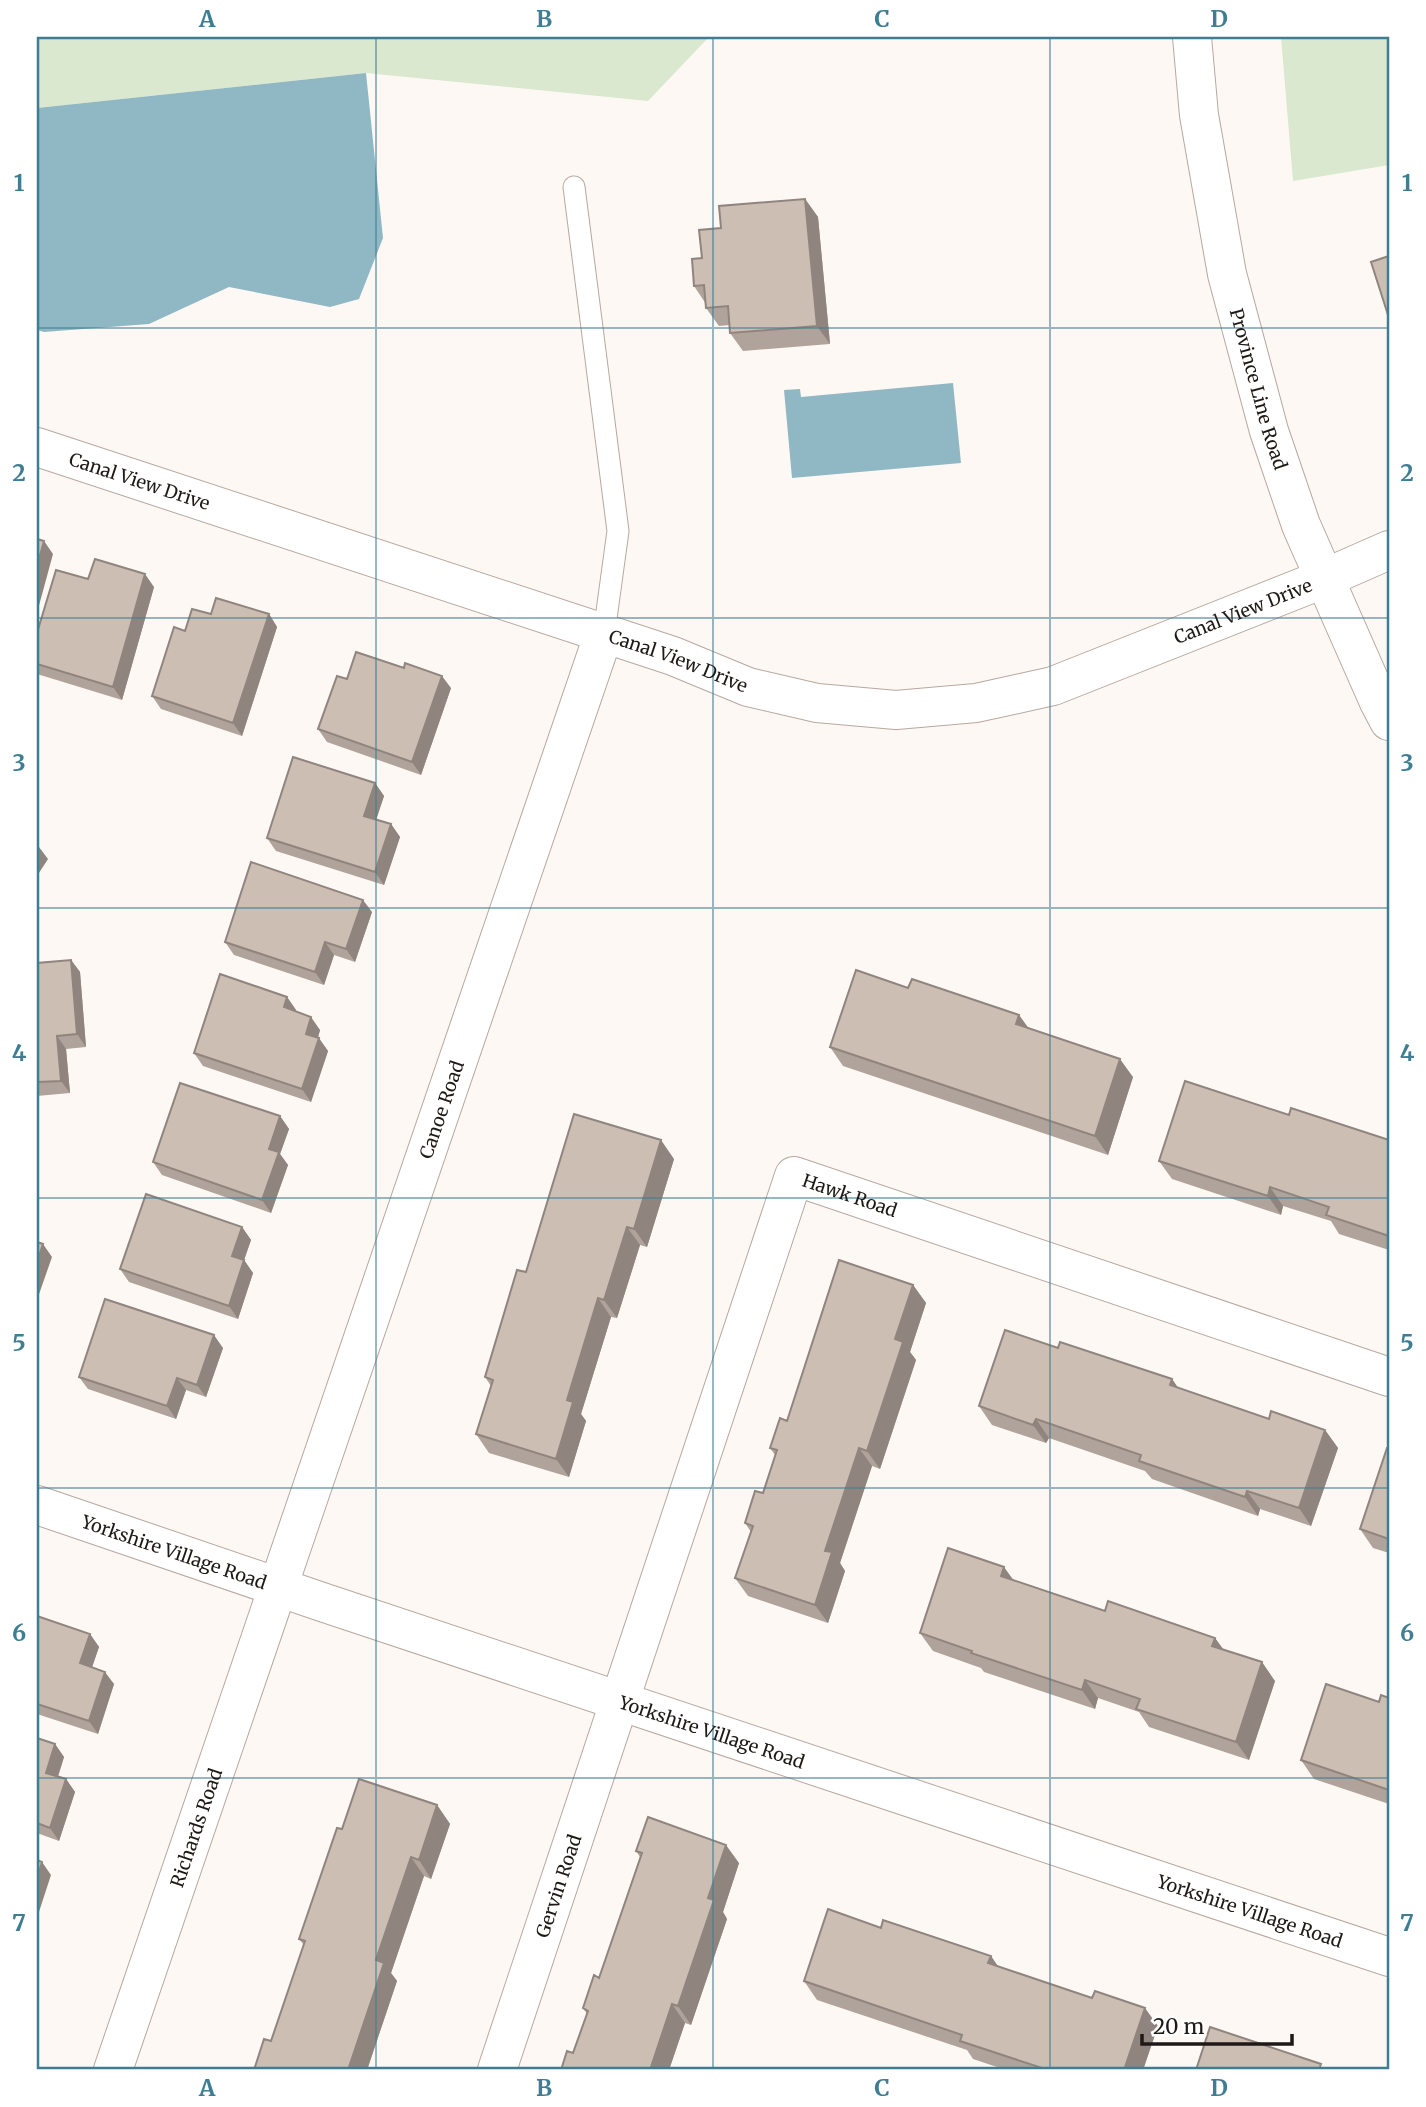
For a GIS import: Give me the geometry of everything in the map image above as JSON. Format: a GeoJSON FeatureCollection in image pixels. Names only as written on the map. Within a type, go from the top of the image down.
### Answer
{"type":"FeatureCollection","features":[{"type":"Feature","properties":{"kind":"street","name":"Province Line Road"},"geometry":{"type":"LineString","coordinates":[[1192,37],[1199,114],[1227,274],[1269,431],[1301,525],[1323,579],[1389,721]]}},
{"type":"Feature","properties":{"kind":"street","name":"Canal View Drive"},"geometry":{"type":"LineString","coordinates":[[37,447],[673,656],[748,687],[817,703],[897,710],[976,704],[1053,686],[1323,579],[1389,550]]}},
{"type":"Feature","properties":{"kind":"street","name":"Canoe Road"},"geometry":{"type":"LineString","coordinates":[[279,1587],[604,634]]}},
{"type":"Feature","properties":{"kind":"street","name":"Hawk Road"},"geometry":{"type":"LineString","coordinates":[[619,1701],[794,1177],[1389,1377]]}},
{"type":"Feature","properties":{"kind":"street","name":"Yorkshire Village Road"},"geometry":{"type":"LineString","coordinates":[[37,1505],[1389,1957]]}},
{"type":"Feature","properties":{"kind":"street","name":"Richards Road"},"geometry":{"type":"LineString","coordinates":[[113,2070],[279,1587]]}},
{"type":"Feature","properties":{"kind":"street","name":"Gervin Road"},"geometry":{"type":"LineString","coordinates":[[496,2070],[619,1701]]}},
{"type":"Feature","properties":{"kind":"lane"},"geometry":{"type":"LineString","coordinates":[[574,187],[618,531],[604,634]]}},
{"type":"Feature","properties":{"kind":"green space"},"geometry":{"type":"Polygon","coordinates":[[[37,37],[709,37],[648,101],[366,73],[37,108],[37,37]]]}},
{"type":"Feature","properties":{"kind":"green space"},"geometry":{"type":"Polygon","coordinates":[[[1281,37],[1389,37],[1389,165],[1293,181],[1281,37]]]}},
{"type":"Feature","properties":{"kind":"water"},"geometry":{"type":"Polygon","coordinates":[[[366,73],[383,238],[359,299],[330,307],[229,287],[149,324],[44,332],[37,330],[37,108],[366,73]]]}},
{"type":"Feature","properties":{"kind":"water"},"geometry":{"type":"Polygon","coordinates":[[[953,383],[961,463],[792,478],[784,390],[800,389],[801,397],[953,383]]]}},
{"type":"Feature","properties":{"kind":"building"},"geometry":{"type":"Polygon","coordinates":[[[805,199],[817,326],[730,333],[728,306],[706,308],[704,285],[694,286],[692,259],[702,258],[699,230],[721,228],[719,206],[805,199]]]}},
{"type":"Feature","properties":{"kind":"building"},"geometry":{"type":"Polygon","coordinates":[[[1389,256],[1389,318],[1371,262],[1389,256]]]}},
{"type":"Feature","properties":{"kind":"building"},"geometry":{"type":"Polygon","coordinates":[[[37,539],[44,541],[37,566],[37,539]]]}},
{"type":"Feature","properties":{"kind":"building"},"geometry":{"type":"Polygon","coordinates":[[[95,559],[145,574],[113,687],[37,664],[37,633],[56,570],[88,579],[95,559]]]}},
{"type":"Feature","properties":{"kind":"building"},"geometry":{"type":"Polygon","coordinates":[[[216,598],[269,614],[233,723],[152,696],[174,627],[185,631],[192,609],[211,614],[216,598]]]}},
{"type":"Feature","properties":{"kind":"building"},"geometry":{"type":"Polygon","coordinates":[[[356,652],[404,668],[405,663],[442,676],[412,762],[318,729],[337,676],[347,679],[356,652]]]}},
{"type":"Feature","properties":{"kind":"building"},"geometry":{"type":"Polygon","coordinates":[[[293,757],[375,783],[364,816],[391,824],[375,872],[267,838],[293,757]]]}},
{"type":"Feature","properties":{"kind":"building"},"geometry":{"type":"Polygon","coordinates":[[[251,862],[363,900],[346,949],[325,942],[315,972],[225,942],[251,862]]]}},
{"type":"Feature","properties":{"kind":"building"},"geometry":{"type":"Polygon","coordinates":[[[71,960],[77,1034],[57,1036],[61,1081],[37,1082],[37,963],[71,960]]]}},
{"type":"Feature","properties":{"kind":"building"},"geometry":{"type":"Polygon","coordinates":[[[856,970],[908,988],[912,979],[1019,1015],[1016,1024],[1120,1059],[1095,1136],[830,1047],[856,970]]]}},
{"type":"Feature","properties":{"kind":"building"},"geometry":{"type":"Polygon","coordinates":[[[220,974],[287,997],[284,1007],[311,1017],[306,1034],[319,1038],[302,1089],[194,1053],[220,974]]]}},
{"type":"Feature","properties":{"kind":"building"},"geometry":{"type":"Polygon","coordinates":[[[1185,1081],[1289,1115],[1291,1108],[1389,1140],[1389,1236],[1326,1215],[1329,1207],[1270,1187],[1268,1196],[1159,1161],[1185,1081]]]}},
{"type":"Feature","properties":{"kind":"building"},"geometry":{"type":"Polygon","coordinates":[[[180,1083],[280,1116],[269,1149],[279,1152],[262,1200],[153,1162],[180,1083]]]}},
{"type":"Feature","properties":{"kind":"building"},"geometry":{"type":"Polygon","coordinates":[[[574,1114],[661,1140],[634,1229],[627,1227],[604,1300],[598,1298],[567,1400],[573,1402],[556,1459],[476,1434],[493,1380],[485,1377],[517,1270],[526,1272],[574,1114]]]}},
{"type":"Feature","properties":{"kind":"building"},"geometry":{"type":"Polygon","coordinates":[[[146,1194],[242,1227],[232,1256],[244,1260],[229,1306],[120,1269],[146,1194]]]}},
{"type":"Feature","properties":{"kind":"building"},"geometry":{"type":"Polygon","coordinates":[[[37,1242],[43,1244],[37,1262],[37,1242]]]}},
{"type":"Feature","properties":{"kind":"building"},"geometry":{"type":"Polygon","coordinates":[[[839,1260],[913,1285],[895,1339],[903,1342],[867,1451],[859,1448],[825,1551],[832,1552],[815,1605],[735,1578],[753,1526],[745,1523],[755,1491],[763,1493],[777,1450],[770,1448],[780,1418],[787,1421],[839,1260]]]}},
{"type":"Feature","properties":{"kind":"building"},"geometry":{"type":"Polygon","coordinates":[[[105,1299],[214,1335],[197,1385],[177,1378],[167,1406],[79,1377],[105,1299]]]}},
{"type":"Feature","properties":{"kind":"building"},"geometry":{"type":"Polygon","coordinates":[[[1005,1330],[1058,1348],[1060,1342],[1172,1379],[1170,1385],[1269,1419],[1271,1411],[1325,1430],[1299,1508],[1247,1491],[1245,1497],[1139,1461],[1141,1455],[1036,1419],[1033,1425],[979,1406],[1005,1330]]]}},
{"type":"Feature","properties":{"kind":"building"},"geometry":{"type":"Polygon","coordinates":[[[1389,1448],[1389,1539],[1360,1529],[1389,1448]]]}},
{"type":"Feature","properties":{"kind":"building"},"geometry":{"type":"Polygon","coordinates":[[[948,1548],[1004,1567],[1001,1576],[1105,1611],[1108,1601],[1215,1638],[1212,1646],[1262,1662],[1236,1742],[1136,1709],[1140,1699],[1085,1680],[1082,1690],[920,1633],[948,1548]]]}},
{"type":"Feature","properties":{"kind":"building"},"geometry":{"type":"Polygon","coordinates":[[[37,1616],[90,1634],[80,1663],[105,1672],[89,1721],[37,1704],[37,1616]]]}},
{"type":"Feature","properties":{"kind":"building"},"geometry":{"type":"Polygon","coordinates":[[[1326,1684],[1379,1702],[1381,1695],[1389,1698],[1389,1790],[1301,1760],[1326,1684]]]}},
{"type":"Feature","properties":{"kind":"building"},"geometry":{"type":"Polygon","coordinates":[[[37,1738],[55,1744],[46,1773],[66,1779],[50,1828],[37,1823],[37,1738]]]}},
{"type":"Feature","properties":{"kind":"building"},"geometry":{"type":"Polygon","coordinates":[[[359,1779],[437,1805],[419,1860],[411,1857],[376,1960],[384,1963],[348,2070],[254,2070],[264,2039],[271,2041],[305,1941],[299,1939],[337,1828],[342,1829],[359,1779]]]}},
{"type":"Feature","properties":{"kind":"building"},"geometry":{"type":"Polygon","coordinates":[[[648,1817],[726,1845],[708,1898],[714,1900],[678,2006],[672,2004],[650,2070],[561,2070],[567,2051],[573,2053],[588,2011],[583,2008],[594,1975],[599,1978],[642,1853],[636,1851],[648,1817]]]}},
{"type":"Feature","properties":{"kind":"building"},"geometry":{"type":"Polygon","coordinates":[[[37,1860],[42,1862],[37,1879],[37,1860]]]}},
{"type":"Feature","properties":{"kind":"building"},"geometry":{"type":"Polygon","coordinates":[[[828,1909],[881,1928],[883,1920],[991,1956],[988,1963],[1092,1998],[1095,1991],[1145,2008],[1124,2070],[1048,2070],[960,2041],[962,2035],[804,1981],[828,1909]]]}},
{"type":"Feature","properties":{"kind":"building"},"geometry":{"type":"Polygon","coordinates":[[[1210,2027],[1321,2064],[1319,2070],[1196,2070],[1210,2027]]]}}]}
